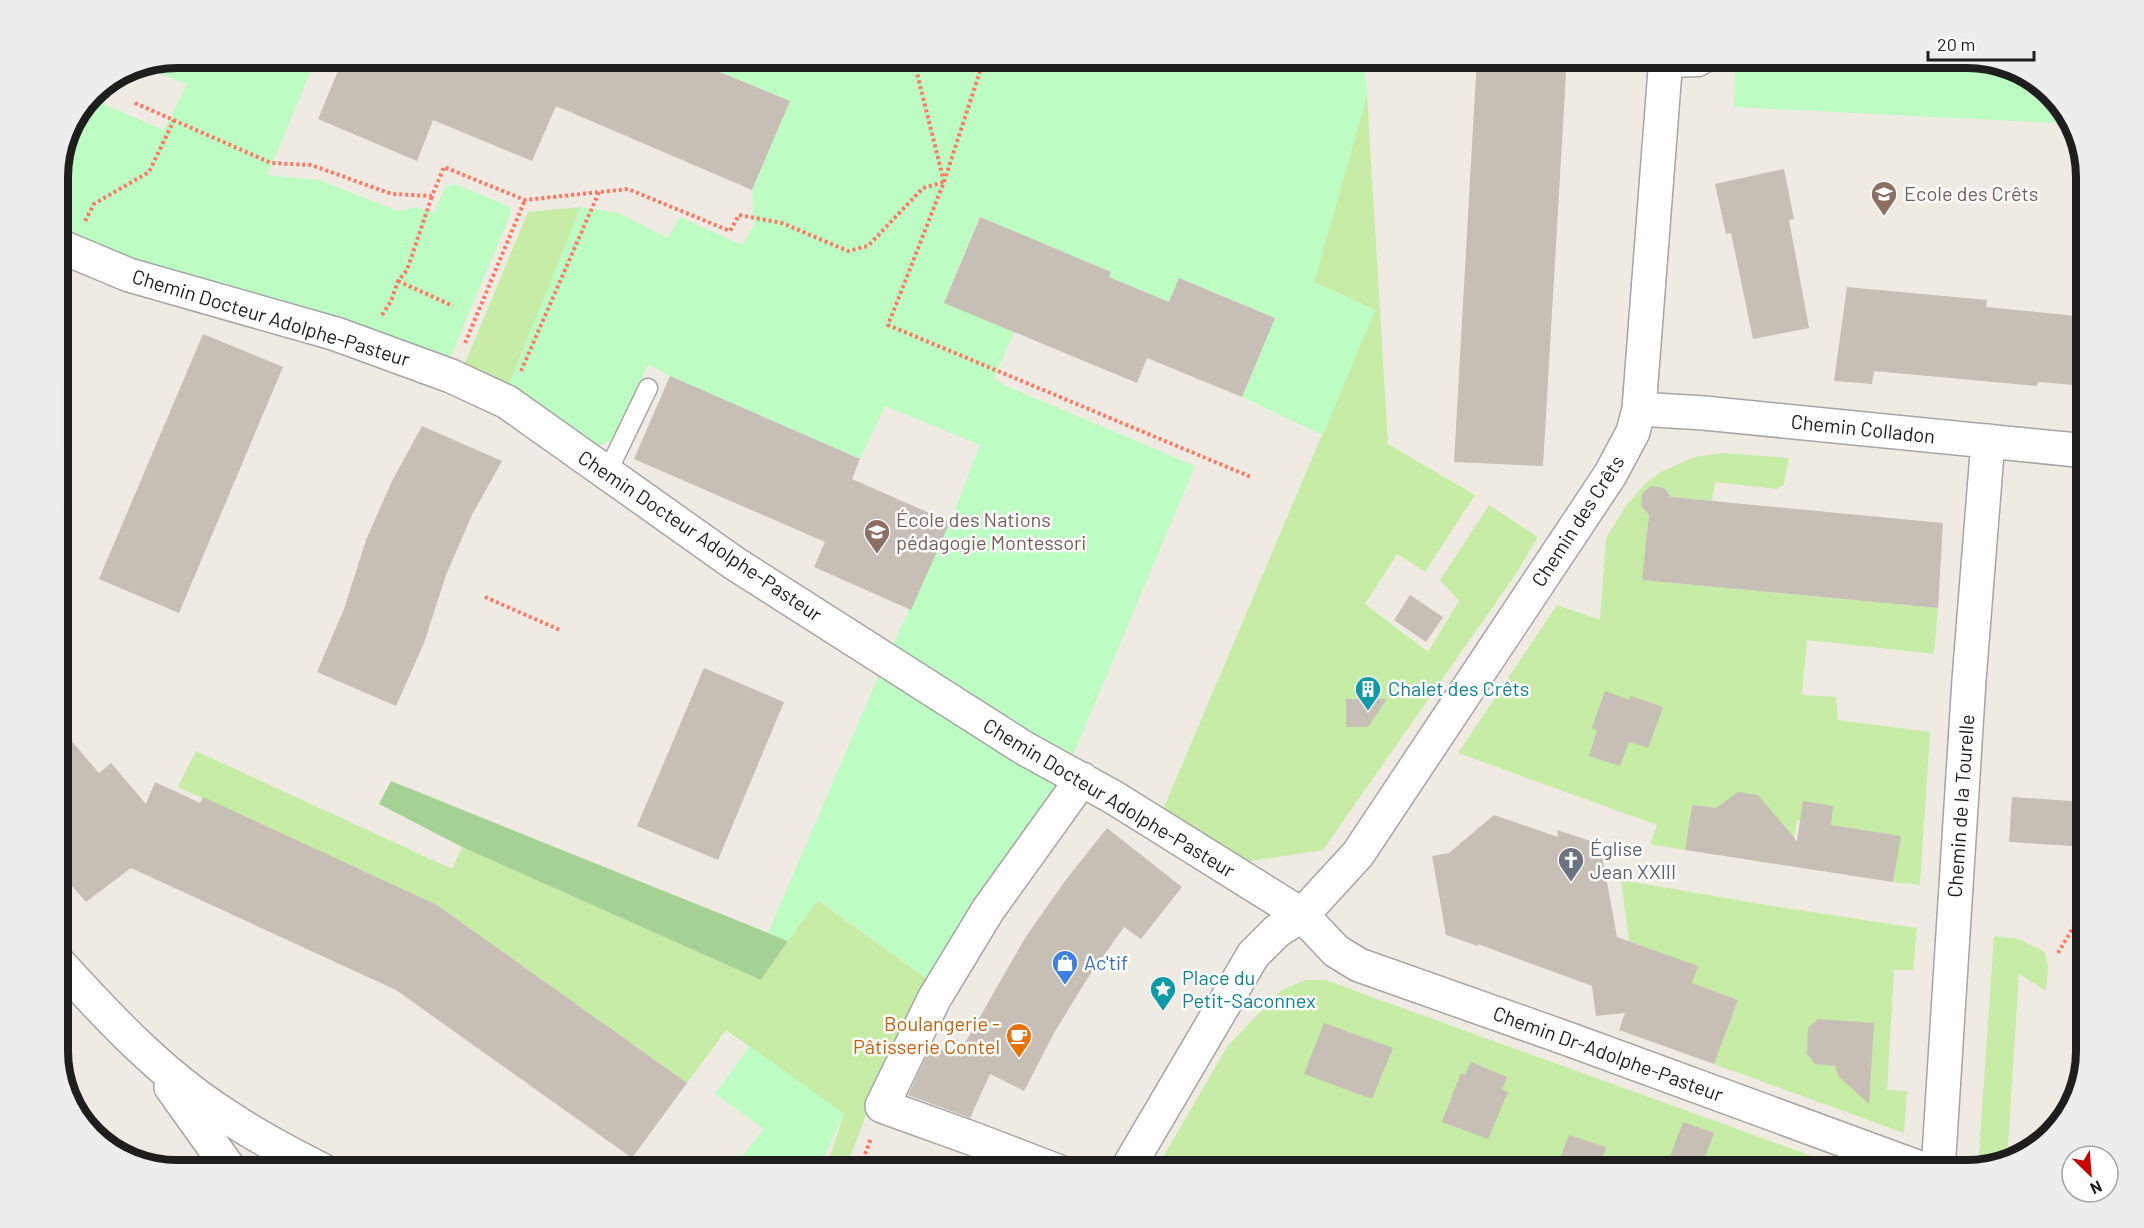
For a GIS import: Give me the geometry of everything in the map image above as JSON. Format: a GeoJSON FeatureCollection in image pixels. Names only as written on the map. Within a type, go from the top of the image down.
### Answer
{"type":"FeatureCollection","features":[{"type":"Feature","properties":{"kind":"street","name":"Chemin des Crêts"},"geometry":{"type":"LineString","coordinates":[[1302,915],[1358,854],[1610,475],[1633,432],[1640,409],[1666,68]]}},
{"type":"Feature","properties":{"kind":"street","name":"Chemin Docteur Adolphe-Pasteur"},"geometry":{"type":"LineString","coordinates":[[68,249],[129,275],[336,334],[451,376],[507,402],[734,563],[1024,748],[1083,779],[1302,915]]}},
{"type":"Feature","properties":{"kind":"street","name":"Chemin Colladon"},"geometry":{"type":"LineString","coordinates":[[1640,409],[1704,413],[2076,450]]}},
{"type":"Feature","properties":{"kind":"street","name":"Chemin de la Tourelle"},"geometry":{"type":"LineString","coordinates":[[1939,1160],[1969,680],[1988,441]]}},
{"type":"Feature","properties":{"kind":"street"},"geometry":{"type":"LineString","coordinates":[[1028,1160],[882,1106],[934,999],[982,920],[1083,779]]}},
{"type":"Feature","properties":{"kind":"street"},"geometry":{"type":"LineString","coordinates":[[1132,1160],[1253,955],[1277,931],[1302,915]]}},
{"type":"Feature","properties":{"kind":"street","name":"Chemin Dr-Adolphe-Pasteur"},"geometry":{"type":"LineString","coordinates":[[1302,915],[1336,951],[1368,968],[1898,1160]]}},
{"type":"Feature","properties":{"kind":"street"},"geometry":{"type":"LineString","coordinates":[[68,972],[147,1054],[224,1115],[301,1160]]}},
{"type":"Feature","properties":{"kind":"street"},"geometry":{"type":"LineString","coordinates":[[147,1054],[223,1160]]}},
{"type":"Feature","properties":{"kind":"lane"},"geometry":{"type":"LineString","coordinates":[[607,473],[648,388]]}},
{"type":"Feature","properties":{"kind":"path"},"geometry":{"type":"LineString","coordinates":[[916,68],[944,182]]}},
{"type":"Feature","properties":{"kind":"path"},"geometry":{"type":"LineString","coordinates":[[981,68],[944,182],[888,325],[1251,477]]}},
{"type":"Feature","properties":{"kind":"path"},"geometry":{"type":"LineString","coordinates":[[135,104],[271,163],[311,165],[392,194],[432,196]]}},
{"type":"Feature","properties":{"kind":"path"},"geometry":{"type":"LineString","coordinates":[[68,241],[94,204],[149,172],[174,120]]}},
{"type":"Feature","properties":{"kind":"path"},"geometry":{"type":"LineString","coordinates":[[375,348],[382,316],[391,301],[398,281],[407,270],[444,167],[525,200],[628,189],[730,231],[739,215],[782,223],[848,251],[868,246],[923,188],[944,182]]}},
{"type":"Feature","properties":{"kind":"path"},"geometry":{"type":"LineString","coordinates":[[507,402],[599,192]]}},
{"type":"Feature","properties":{"kind":"path"},"geometry":{"type":"LineString","coordinates":[[451,376],[525,200]]}},
{"type":"Feature","properties":{"kind":"path"},"geometry":{"type":"LineString","coordinates":[[398,281],[453,306]]}},
{"type":"Feature","properties":{"kind":"path"},"geometry":{"type":"LineString","coordinates":[[485,597],[560,630]]}},
{"type":"Feature","properties":{"kind":"path"},"geometry":{"type":"LineString","coordinates":[[2058,953],[2076,923]]}},
{"type":"Feature","properties":{"kind":"green space"},"geometry":{"type":"Polygon","coordinates":[[[170,68],[312,68],[267,175],[319,180],[398,211],[418,207],[434,213],[446,186],[455,184],[510,207],[510,215],[451,356],[442,361],[147,265],[68,232],[68,163],[82,122],[90,110],[108,92],[103,104],[164,130],[187,84],[161,74],[163,69],[170,68]]]}},
{"type":"Feature","properties":{"kind":"green space"},"geometry":{"type":"Polygon","coordinates":[[[710,68],[1364,68],[1367,95],[1314,282],[1375,310],[1323,435],[1242,397],[1275,318],[1180,278],[1169,302],[1109,277],[1111,272],[979,217],[944,302],[1014,332],[994,378],[1004,385],[1195,466],[1076,748],[1051,800],[929,980],[818,900],[788,941],[768,933],[882,668],[950,522],[980,445],[885,406],[860,459],[670,376],[648,364],[616,438],[597,447],[508,387],[581,207],[619,213],[668,238],[680,217],[742,245],[754,225],[752,190],[790,101],[710,68]]]}},
{"type":"Feature","properties":{"kind":"green space"},"geometry":{"type":"Polygon","coordinates":[[[1735,68],[1981,68],[2009,76],[2034,90],[2054,110],[2063,123],[1734,107],[1735,68]]]}},
{"type":"Feature","properties":{"kind":"green space"},"geometry":{"type":"Polygon","coordinates":[[[1367,95],[1388,444],[1475,495],[1425,572],[1397,554],[1365,604],[1428,652],[1459,601],[1440,580],[1489,505],[1538,537],[1515,575],[1323,850],[1244,862],[1162,812],[1375,310],[1314,282],[1367,95]]]}},
{"type":"Feature","properties":{"kind":"green space"},"geometry":{"type":"Polygon","coordinates":[[[581,207],[508,387],[465,363],[528,212],[581,207]]]}},
{"type":"Feature","properties":{"kind":"green space"},"geometry":{"type":"Polygon","coordinates":[[[1724,453],[1789,458],[1784,484],[1777,489],[1715,482],[1712,501],[1671,497],[1664,488],[1642,494],[1641,506],[1649,515],[1643,580],[1938,608],[1934,654],[1807,640],[1802,695],[1836,697],[1838,720],[1930,732],[1920,885],[1893,882],[1900,836],[1797,820],[1794,838],[1777,837],[1773,864],[1753,861],[1760,814],[1692,805],[1685,850],[1650,844],[1657,825],[1458,753],[1557,605],[1600,620],[1606,538],[1626,506],[1645,484],[1661,472],[1694,457],[1724,453]]]}},
{"type":"Feature","properties":{"kind":"green space"},"geometry":{"type":"Polygon","coordinates":[[[196,751],[452,869],[462,847],[761,980],[817,900],[929,980],[870,1104],[849,1160],[829,1160],[844,1114],[726,1030],[687,1083],[437,905],[178,787],[196,751]]]}},
{"type":"Feature","properties":{"kind":"green space"},"geometry":{"type":"Polygon","coordinates":[[[391,781],[788,941],[761,980],[462,847],[379,804],[391,781]]]}},
{"type":"Feature","properties":{"kind":"green space"},"geometry":{"type":"Polygon","coordinates":[[[1621,880],[1917,928],[1913,970],[1894,970],[1887,1090],[1907,1091],[1904,1133],[1714,1064],[1738,1000],[1692,983],[1697,966],[1629,941],[1621,880]]]}},
{"type":"Feature","properties":{"kind":"green space"},"geometry":{"type":"Polygon","coordinates":[[[1994,936],[2019,939],[2045,952],[2048,968],[2046,991],[2019,974],[2007,1153],[1979,1160],[1994,936]]]}},
{"type":"Feature","properties":{"kind":"green space"},"geometry":{"type":"Polygon","coordinates":[[[1305,980],[1325,980],[1823,1160],[1161,1160],[1227,1047],[1280,991],[1305,980]]]}},
{"type":"Feature","properties":{"kind":"green space"},"geometry":{"type":"Polygon","coordinates":[[[750,1046],[844,1114],[822,1160],[739,1160],[764,1129],[715,1094],[750,1046]]]}},
{"type":"Feature","properties":{"kind":"building"},"geometry":{"type":"Polygon","coordinates":[[[339,68],[447,68],[454,71],[455,68],[563,68],[570,71],[572,68],[710,68],[790,101],[752,190],[556,106],[532,161],[433,120],[417,161],[318,119],[339,68]]]}},
{"type":"Feature","properties":{"kind":"building"},"geometry":{"type":"Polygon","coordinates":[[[1476,68],[1566,68],[1543,466],[1454,462],[1476,68]]]}},
{"type":"Feature","properties":{"kind":"building"},"geometry":{"type":"Polygon","coordinates":[[[1784,169],[1794,219],[1789,220],[1809,328],[1753,339],[1731,233],[1726,234],[1715,184],[1784,169]]]}},
{"type":"Feature","properties":{"kind":"building"},"geometry":{"type":"Polygon","coordinates":[[[980,217],[1111,272],[1109,277],[1169,302],[1179,278],[1275,318],[1242,397],[1147,358],[1137,383],[944,303],[980,217]]]}},
{"type":"Feature","properties":{"kind":"building"},"geometry":{"type":"Polygon","coordinates":[[[1847,287],[1987,300],[1986,307],[2076,316],[2076,385],[2038,382],[2037,386],[1874,371],[1872,384],[1834,381],[1847,287]]]}},
{"type":"Feature","properties":{"kind":"building"},"geometry":{"type":"Polygon","coordinates":[[[203,334],[283,367],[179,613],[99,579],[203,334]]]}},
{"type":"Feature","properties":{"kind":"building"},"geometry":{"type":"Polygon","coordinates":[[[670,376],[860,459],[852,479],[950,522],[911,610],[814,567],[825,542],[634,459],[670,376]]]}},
{"type":"Feature","properties":{"kind":"building"},"geometry":{"type":"Polygon","coordinates":[[[422,426],[502,461],[472,515],[446,575],[424,643],[396,706],[317,672],[344,609],[366,540],[392,481],[422,426]]]}},
{"type":"Feature","properties":{"kind":"building"},"geometry":{"type":"Polygon","coordinates":[[[1651,486],[1664,488],[1671,497],[1943,523],[1938,608],[1642,580],[1649,515],[1641,506],[1642,494],[1651,486]]]}},
{"type":"Feature","properties":{"kind":"building"},"geometry":{"type":"Polygon","coordinates":[[[1410,595],[1443,617],[1426,642],[1394,620],[1410,595]]]}},
{"type":"Feature","properties":{"kind":"building"},"geometry":{"type":"Polygon","coordinates":[[[704,668],[784,702],[718,860],[637,826],[704,668]]]}},
{"type":"Feature","properties":{"kind":"building"},"geometry":{"type":"Polygon","coordinates":[[[1605,691],[1629,700],[1631,696],[1663,707],[1648,748],[1629,742],[1620,766],[1589,756],[1597,730],[1592,728],[1605,691]]]}},
{"type":"Feature","properties":{"kind":"building","name":"Chalet des Crêts"},"geometry":{"type":"Polygon","coordinates":[[[1346,699],[1387,699],[1368,727],[1346,727],[1346,699]]]}},
{"type":"Feature","properties":{"kind":"building"},"geometry":{"type":"Polygon","coordinates":[[[68,737],[99,773],[111,763],[146,804],[155,782],[200,803],[203,797],[437,905],[687,1083],[632,1158],[396,990],[131,868],[86,902],[68,882],[68,737]]]}},
{"type":"Feature","properties":{"kind":"building"},"geometry":{"type":"Polygon","coordinates":[[[1738,792],[1758,795],[1797,841],[1803,801],[1833,806],[1831,825],[1901,836],[1893,882],[1685,850],[1692,805],[1716,808],[1738,792]]]}},
{"type":"Feature","properties":{"kind":"building"},"geometry":{"type":"Polygon","coordinates":[[[2012,797],[2076,801],[2076,846],[2009,842],[2012,797]]]}},
{"type":"Feature","properties":{"kind":"building"},"geometry":{"type":"Polygon","coordinates":[[[1494,815],[1558,837],[1557,830],[1600,844],[1617,937],[1698,966],[1692,983],[1738,1000],[1714,1064],[1619,1030],[1625,1013],[1596,1016],[1592,986],[1478,944],[1478,946],[1446,935],[1432,856],[1449,853],[1494,815]]]}},
{"type":"Feature","properties":{"kind":"building"},"geometry":{"type":"Polygon","coordinates":[[[1107,828],[1182,887],[1141,939],[1124,927],[1087,979],[1054,1033],[1024,1091],[990,1074],[970,1118],[908,1095],[932,1045],[957,1057],[1025,938],[1065,881],[1107,828]]]}},
{"type":"Feature","properties":{"kind":"building"},"geometry":{"type":"Polygon","coordinates":[[[1818,1019],[1874,1023],[1869,1104],[1839,1077],[1835,1066],[1815,1064],[1807,1054],[1808,1028],[1818,1019]]]}},
{"type":"Feature","properties":{"kind":"building"},"geometry":{"type":"Polygon","coordinates":[[[1324,1023],[1393,1048],[1372,1099],[1304,1074],[1324,1023]]]}},
{"type":"Feature","properties":{"kind":"building"},"geometry":{"type":"Polygon","coordinates":[[[1471,1062],[1507,1077],[1502,1090],[1508,1092],[1488,1139],[1442,1122],[1461,1073],[1465,1075],[1471,1062]]]}},
{"type":"Feature","properties":{"kind":"building"},"geometry":{"type":"Polygon","coordinates":[[[1683,1122],[1714,1133],[1704,1160],[1676,1160],[1670,1157],[1683,1122]]]}},
{"type":"Feature","properties":{"kind":"building"},"geometry":{"type":"Polygon","coordinates":[[[1569,1135],[1606,1147],[1601,1160],[1559,1160],[1569,1135]]]}},
{"type":"Feature","properties":{"kind":"place","name":"Ecole des Crêts"},"geometry":{"type":"Point","coordinates":[1884,217]}},
{"type":"Feature","properties":{"kind":"place","name":"École des Nations pédagogie Montessori"},"geometry":{"type":"Point","coordinates":[877,555]}},
{"type":"Feature","properties":{"kind":"place","name":"Chalet des Crêts"},"geometry":{"type":"Point","coordinates":[1368,712]}},
{"type":"Feature","properties":{"kind":"place","name":"Église Jean XXIII"},"geometry":{"type":"Point","coordinates":[1571,883]}},
{"type":"Feature","properties":{"kind":"place","name":"Ac'tif"},"geometry":{"type":"Point","coordinates":[1065,986]}},
{"type":"Feature","properties":{"kind":"place","name":"Place du Petit-Saconnex"},"geometry":{"type":"Point","coordinates":[1163,1012]}},
{"type":"Feature","properties":{"kind":"place","name":"Boulangerie - Pâtisserie Contel"},"geometry":{"type":"Point","coordinates":[1019,1059]}}]}
